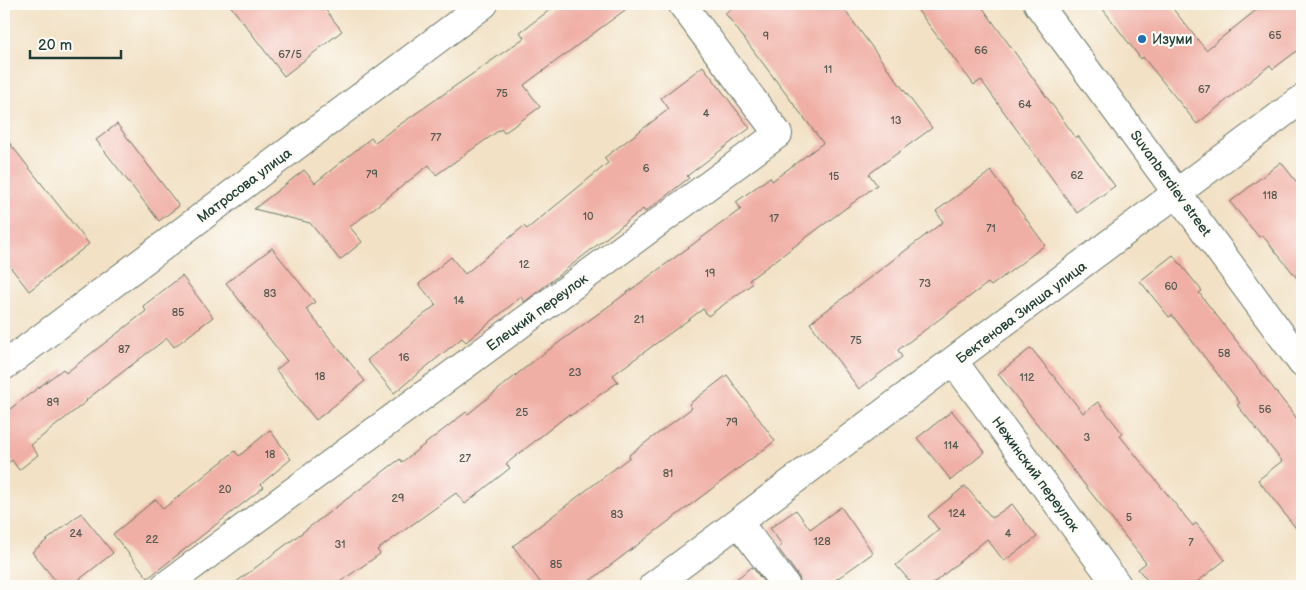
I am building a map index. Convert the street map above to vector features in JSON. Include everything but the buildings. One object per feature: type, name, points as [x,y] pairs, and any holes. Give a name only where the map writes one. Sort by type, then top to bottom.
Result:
[{"type":"street","name":"Матросова улица","points":[[4,366],[484,4]]},
{"type":"street","name":"Елецкий переулок","points":[[165,586],[778,134],[682,4]]},
{"type":"street","name":"Suvanberdiev street","points":[[1038,4],[1179,193],[1302,363]]},
{"type":"street","name":"Бектенова Зияша улица","points":[[653,586],[1302,99]]},
{"type":"street","name":"Нежинский переулок","points":[[954,362],[1118,586]]},
{"type":"street","points":[[739,522],[786,586]]},
{"type":"place","name":"Изуми","points":[[1142,39]]}]
